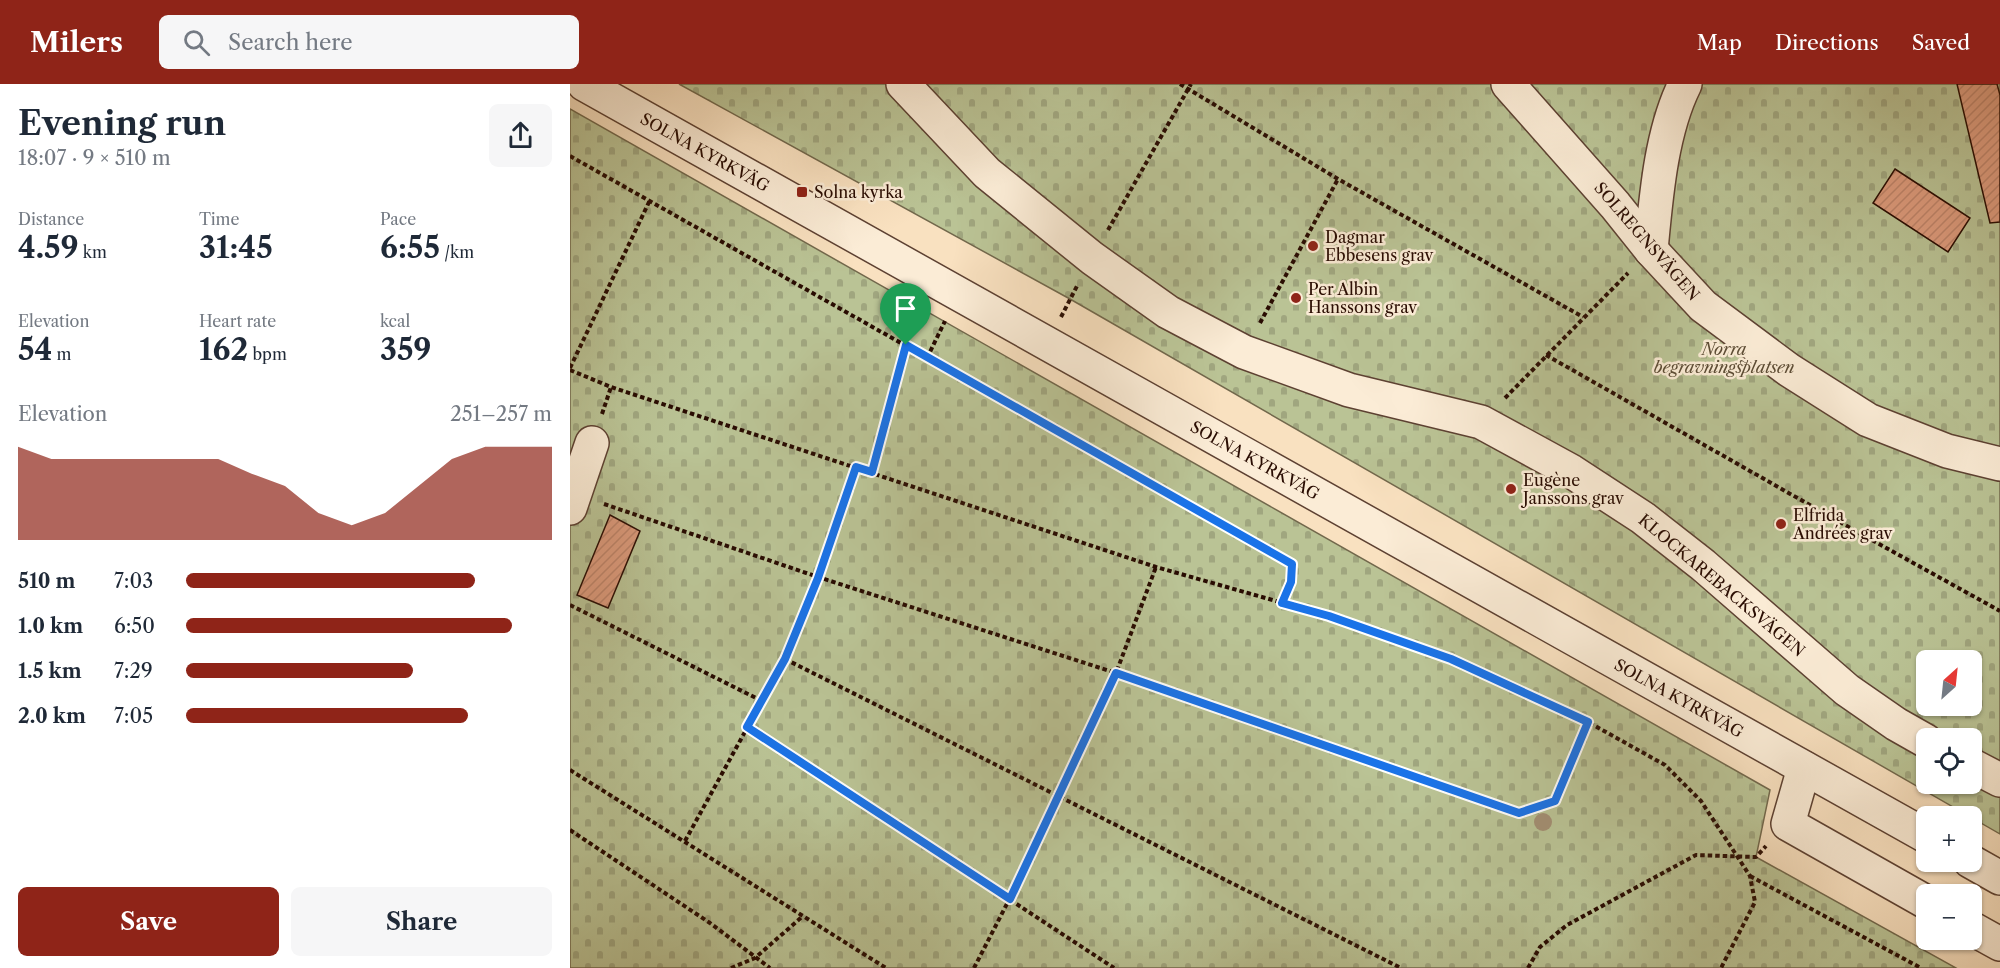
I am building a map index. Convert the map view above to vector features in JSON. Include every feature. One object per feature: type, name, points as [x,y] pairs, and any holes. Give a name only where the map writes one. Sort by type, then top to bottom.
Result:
[{"type":"street","name":"SOLNA KYRKVÄG","points":[[584,84],[1916,830]]},
{"type":"street","name":"KLOCKAREBACKSVÄGEN","points":[[903,84],[987,173],[1092,258],[1168,312],[1244,352],[1348,390],[1481,422],[1571,471],[1643,518],[1703,565],[1847,690],[1916,735]]},
{"type":"street","name":"SOLREGNSVÄGEN","points":[[1508,84],[1651,250],[1704,306],[1789,370],[1868,420],[1947,451],[2000,464]]},
{"type":"street","points":[[1651,250],[1658,176],[1677,99],[1685,84]]},
{"type":"street","points":[[573,501],[592,443]]},
{"type":"street","points":[[1804,768],[1788,824],[1916,896]]},
{"type":"street","points":[[1982,771],[2000,780]]},
{"type":"street","points":[[1982,868],[2000,878]]},
{"type":"street","points":[[1982,933],[2000,944]]},
{"type":"path","points":[[1180,84],[1190,86],[1338,178],[1583,317]]},
{"type":"path","points":[[1058,323],[1092,258],[1190,86]]},
{"type":"path","points":[[570,156],[1292,564],[1291,582],[1282,603]]},
{"type":"path","points":[[1244,352],[1338,178]]},
{"type":"path","points":[[650,200],[570,369],[610,387],[1156,567],[1329,616],[1451,659],[1588,722],[1665,765],[1701,801],[1749,876],[1755,902],[1721,968]]},
{"type":"path","points":[[1481,422],[1651,250]]},
{"type":"path","points":[[927,358],[949,313]]},
{"type":"path","points":[[872,472],[906,345]]},
{"type":"path","points":[[1546,355],[2000,611]]},
{"type":"path","points":[[685,841],[785,659],[818,578],[856,467]]},
{"type":"path","points":[[573,501],[1116,673],[1519,813],[1555,801],[1588,722]]},
{"type":"path","points":[[974,968],[1010,899],[1116,673],[1156,567]]},
{"type":"path","points":[[570,605],[762,701]]},
{"type":"path","points":[[785,659],[1401,968]]},
{"type":"path","points":[[747,727],[1114,968]]},
{"type":"path","points":[[570,770],[886,968]]},
{"type":"path","points":[[570,830],[710,922],[770,968]]},
{"type":"path","points":[[1528,968],[1540,947],[1567,925],[1696,855],[1735,855]]},
{"type":"path","points":[[1749,876],[1921,968]]},
{"type":"path","points":[[731,968],[755,958],[803,916]]},
{"type":"green space","name":"Norra begravningsplatsen","points":[[679,84],[2000,84],[2000,834],[1982,824],[1982,806],[1951,806],[1930,794],[1982,794],[1982,728],[1916,728],[1916,786],[1070,299]]},
{"type":"green space","points":[[570,109],[1770,790],[1756,857],[1916,946],[1916,950],[1924,950],[1956,968],[570,968]]},
{"type":"building","points":[[1957,84],[1997,84],[2000,95],[2000,222],[1990,223]]},
{"type":"building","points":[[1895,169],[1970,218],[1948,252],[1873,203]]},
{"type":"building","points":[[610,515],[640,531],[608,608],[577,595]]},
{"type":"place","name":"Solna kyrka","points":[[802,192]]},
{"type":"place","name":"Dagmar Ebbesens grav","points":[[1313,246]]},
{"type":"place","name":"Per Albin Hanssons grav","points":[[1296,298]]},
{"type":"place","name":"Eugène Janssons grav","points":[[1511,489]]},
{"type":"place","name":"Elfrida Andrées grav","points":[[1781,524]]},
{"type":"route","points":[[906,345],[1292,564],[1291,582],[1282,603],[1329,616],[1451,659],[1588,722],[1555,801],[1519,813],[1116,673],[1010,899],[747,727],[785,659],[818,578],[856,467],[872,472],[906,345]]}]
